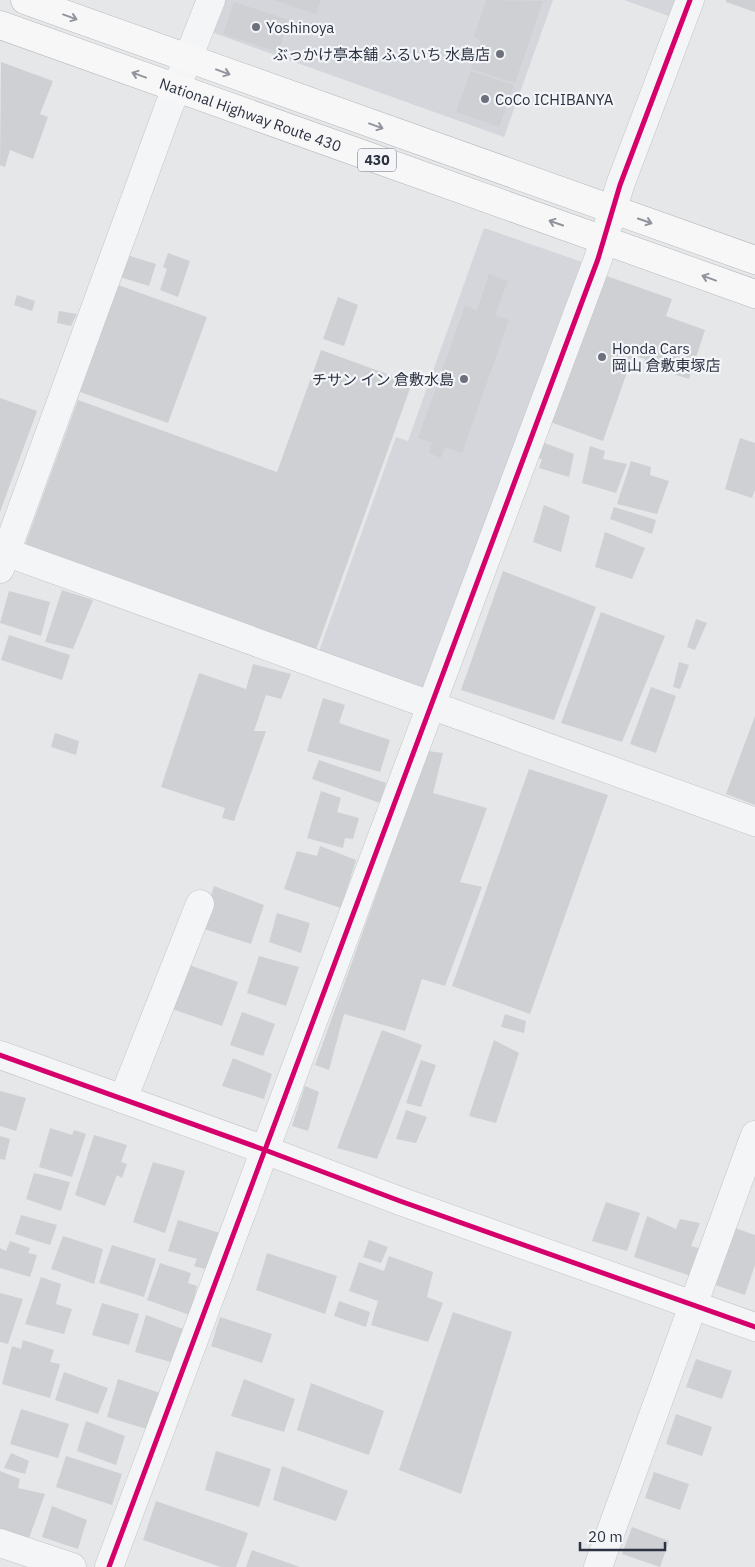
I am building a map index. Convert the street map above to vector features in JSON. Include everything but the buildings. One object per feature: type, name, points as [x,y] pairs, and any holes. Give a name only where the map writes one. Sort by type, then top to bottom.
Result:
[{"type":"highway","name":"National Highway Route 430","points":[[25,0],[188,60],[755,260]]},
{"type":"highway","name":"National Highway Route 430","points":[[0,25],[755,294]]},
{"type":"street","points":[[211,0],[176,89],[2,557],[432,705],[755,822]]},
{"type":"street","points":[[109,1567],[432,705],[604,240],[620,185],[690,0]]},
{"type":"street","points":[[123,1099],[200,904]]},
{"type":"street","points":[[0,1055],[265,1150],[400,1201],[755,1327]]},
{"type":"street","points":[[598,1567],[755,1135]]},
{"type":"street","points":[[0,1543],[72,1567]]},
{"type":"shaded area","points":[[222,0],[553,0],[504,137],[211,32]]},
{"type":"shaded area","points":[[624,0],[684,0],[677,19]]},
{"type":"shaded area","points":[[484,228],[582,262],[428,693],[318,654],[396,437],[408,441]]},
{"type":"cycle path","points":[[109,1567],[598,259],[620,185],[690,0]]},
{"type":"cycle path","points":[[0,1055],[265,1150],[400,1201],[755,1327]]},
{"type":"place","name":"Yoshinoya","points":[[256,27]]},
{"type":"place","name":"ぶっかけ亭本舗 ふるいち 水島店","points":[[500,54]]},
{"type":"place","name":"CoCo ICHIBANYA","points":[[485,99]]},
{"type":"place","name":"Honda Cars 岡山 倉敷東塚店","points":[[602,357]]},
{"type":"place","name":"チサン イン 倉敷水島","points":[[464,379]]}]
